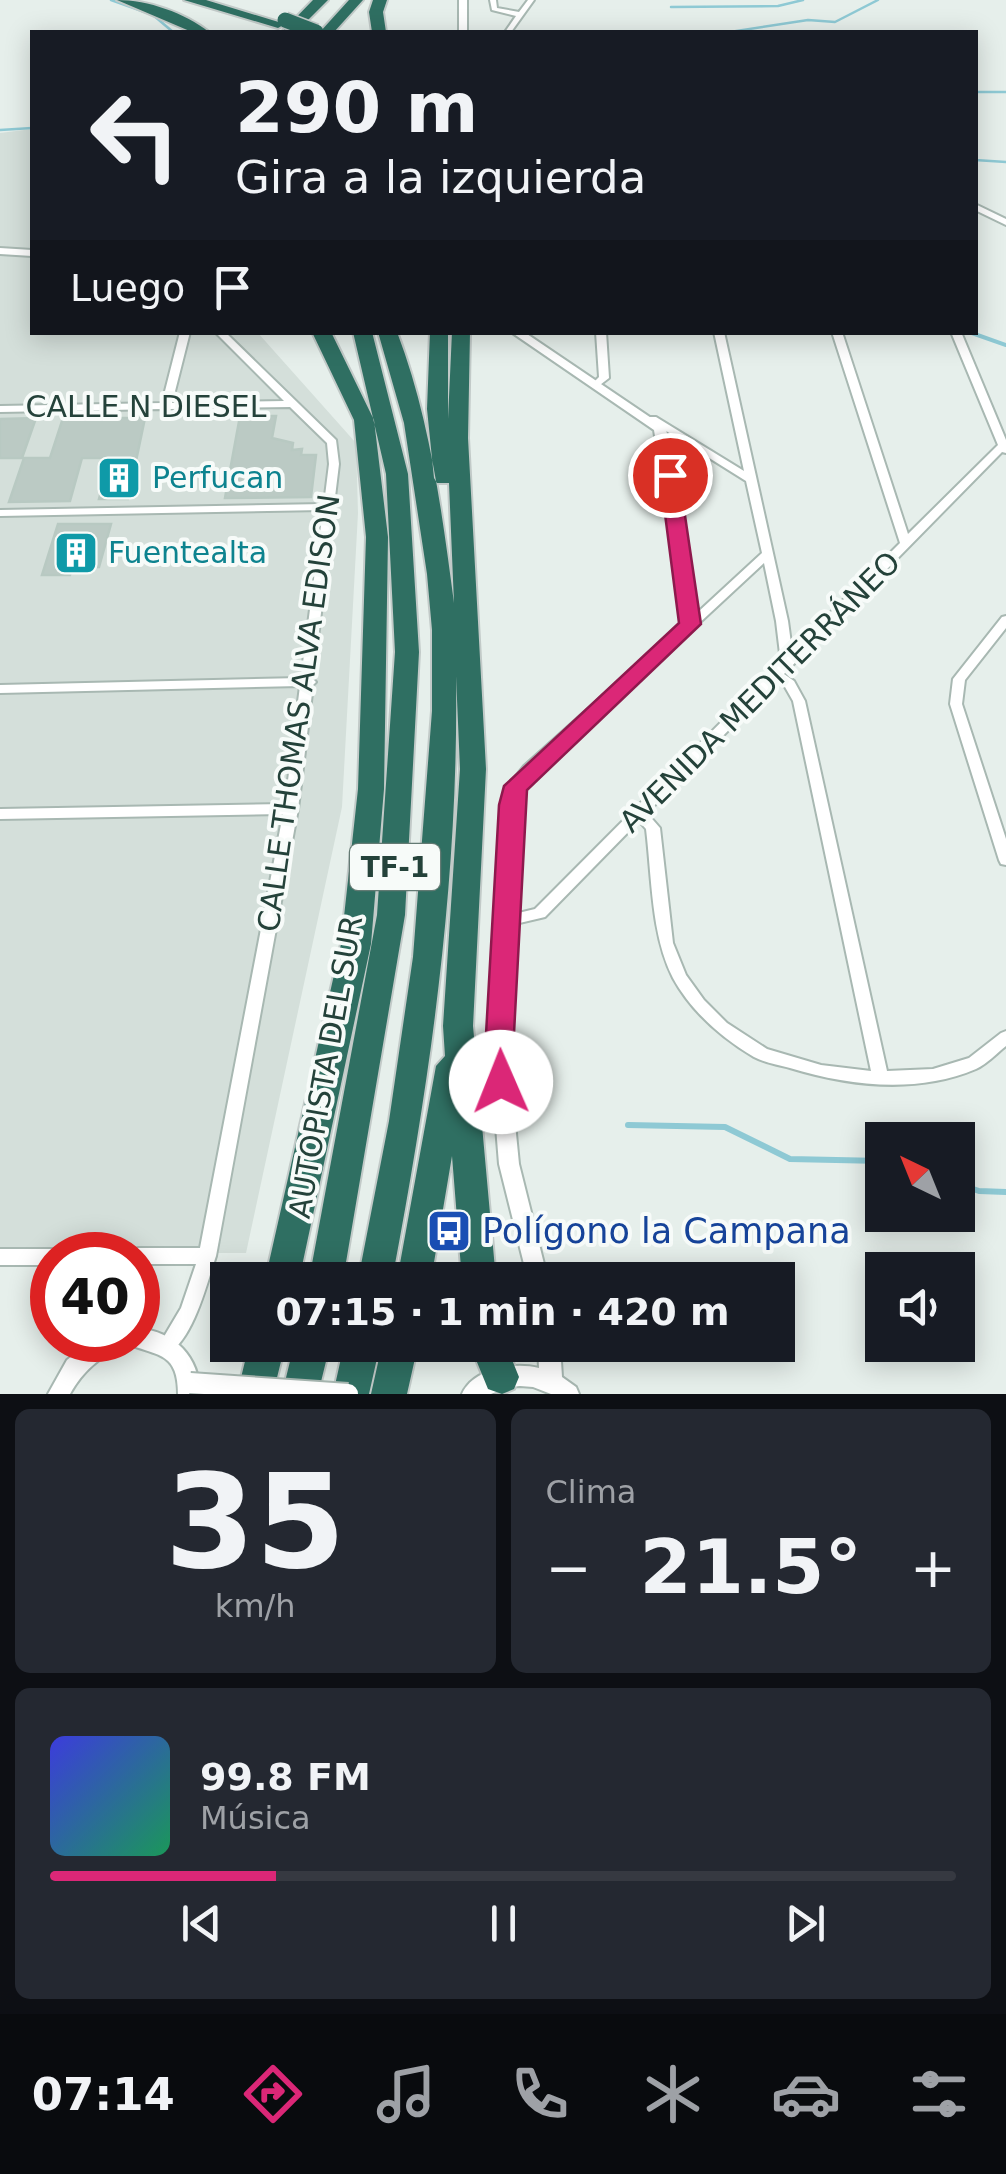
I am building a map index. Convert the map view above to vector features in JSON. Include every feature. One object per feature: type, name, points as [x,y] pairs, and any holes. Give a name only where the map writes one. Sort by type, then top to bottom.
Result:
[{"type":"highway","points":[[124,0],[198,30]]},
{"type":"highway","points":[[191,0],[284,27],[307,29],[337,0]]},
{"type":"highway","points":[[223,0],[284,27]]},
{"type":"highway","points":[[307,29],[321,0]]},
{"type":"highway","points":[[329,30],[356,0]]},
{"type":"highway","points":[[380,0],[376,12],[380,30]]},
{"type":"highway","points":[[286,1262],[356,944],[371,789],[375,518],[364,420],[322,335]]},
{"type":"highway","name":"AUTOPISTA DEL SUR","points":[[329,1262],[392,915],[407,672],[398,474],[363,335]]},
{"type":"highway","name":"TF-1","points":[[378,1262],[428,951],[442,748],[444,627],[419,443],[388,335]]},
{"type":"highway","points":[[438,335],[438,409],[452,588],[444,627]]},
{"type":"highway","points":[[417,1262],[458,1026],[471,836],[473,722],[458,438],[461,335]]},
{"type":"highway","points":[[458,1026],[478,1262]]},
{"type":"highway","points":[[255,1394],[263,1362]]},
{"type":"highway","points":[[300,1394],[308,1362]]},
{"type":"highway","points":[[350,1394],[358,1362]]},
{"type":"highway","points":[[390,1394],[397,1362]]},
{"type":"street","points":[[463,0],[464,30]]},
{"type":"street","points":[[492,0],[494,8],[520,14]]},
{"type":"street","points":[[509,30],[532,0]]},
{"type":"street","points":[[978,208],[1006,222]]},
{"type":"street","points":[[0,251],[30,253]]},
{"type":"street","points":[[166,408],[184,335]]},
{"type":"street","name":"CALLE THOMAS ALVA EDISON","points":[[168,1345],[190,1311],[207,1256],[291,809],[310,682],[334,464],[332,442],[222,335]]},
{"type":"street","points":[[520,335],[596,386],[750,479]]},
{"type":"street","points":[[596,386],[604,378],[601,335]]},
{"type":"street","points":[[720,335],[783,631],[782,670],[798,701],[881,1079]]},
{"type":"street","points":[[838,335],[906,545]]},
{"type":"street","points":[[957,335],[1004,449]]},
{"type":"street","name":"CALLE N DIESEL","points":[[0,408],[292,404]]},
{"type":"street","points":[[652,419],[665,444],[690,624]]},
{"type":"street","points":[[665,444],[688,440]]},
{"type":"street","name":"AVENIDA MEDITERRÁNEO","points":[[507,921],[540,913],[1004,449]]},
{"type":"street","points":[[727,464],[745,454]]},
{"type":"street","points":[[988,461],[1006,464]]},
{"type":"street","points":[[0,513],[328,507]]},
{"type":"street","points":[[899,521],[928,523]]},
{"type":"street","points":[[534,1262],[509,1164],[499,1052],[516,786],[768,554]]},
{"type":"street","points":[[747,575],[773,582]]},
{"type":"street","points":[[1006,620],[959,679],[956,704],[1006,860]]},
{"type":"street","points":[[783,631],[792,638],[811,638]]},
{"type":"street","points":[[0,689],[310,682]]},
{"type":"street","points":[[0,814],[291,809]]},
{"type":"street","points":[[639,813],[653,828],[666,943],[680,977],[698,1004],[722,1027],[762,1054],[821,1072],[881,1079],[934,1075],[974,1062],[1006,1037]]},
{"type":"street","points":[[160,1256],[207,1256]]},
{"type":"street","points":[[0,1257],[30,1257]]},
{"type":"street","points":[[160,1343],[168,1345],[184,1364],[189,1389],[350,1394]]},
{"type":"street","points":[[56,1394],[78,1362]]},
{"type":"street","points":[[553,1362],[559,1388]]},
{"type":"street","points":[[487,1372],[528,1374],[559,1388]]},
{"type":"shaded area","points":[[30,129],[30,335],[260,335],[356,443],[358,513],[342,807],[246,1253],[160,1253],[160,1232],[30,1232],[30,1253],[0,1253],[0,133]]},
{"type":"building","points":[[240,416],[276,416],[272,438],[293,443],[292,450],[302,449],[301,455],[316,455],[311,497],[225,498]]},
{"type":"building","points":[[36,418],[22,458],[0,458],[0,419]]},
{"type":"building","points":[[63,418],[145,418],[128,499],[99,499],[110,458],[82,458],[70,501],[9,502],[24,458],[50,458]]},
{"type":"building","name":"Fuentealta","points":[[58,524],[111,524],[99,567],[72,568],[70,575],[42,575]]},
{"type":"waterway","points":[[111,0],[153,15],[171,30]]},
{"type":"waterway","points":[[671,7],[778,6],[803,0]]},
{"type":"waterway","points":[[743,30],[808,20],[835,22],[878,0]]},
{"type":"waterway","points":[[978,92],[1006,92]]},
{"type":"waterway","points":[[0,130],[30,128]]},
{"type":"waterway","points":[[978,160],[1006,162]]},
{"type":"waterway","points":[[978,335],[1006,345]]},
{"type":"waterway","points":[[628,1125],[725,1127],[790,1159],[865,1161]]},
{"type":"waterway","points":[[975,1190],[1006,1192]]},
{"type":"place","name":"Perfucan","points":[[119,478]]},
{"type":"place","name":"Fuentealta","points":[[76,553]]},
{"type":"place","name":"Polígono la Campana","points":[[449,1231]]},
{"type":"route","points":[[501,1082],[499,1052],[516,786],[690,624],[670,475]]}]
